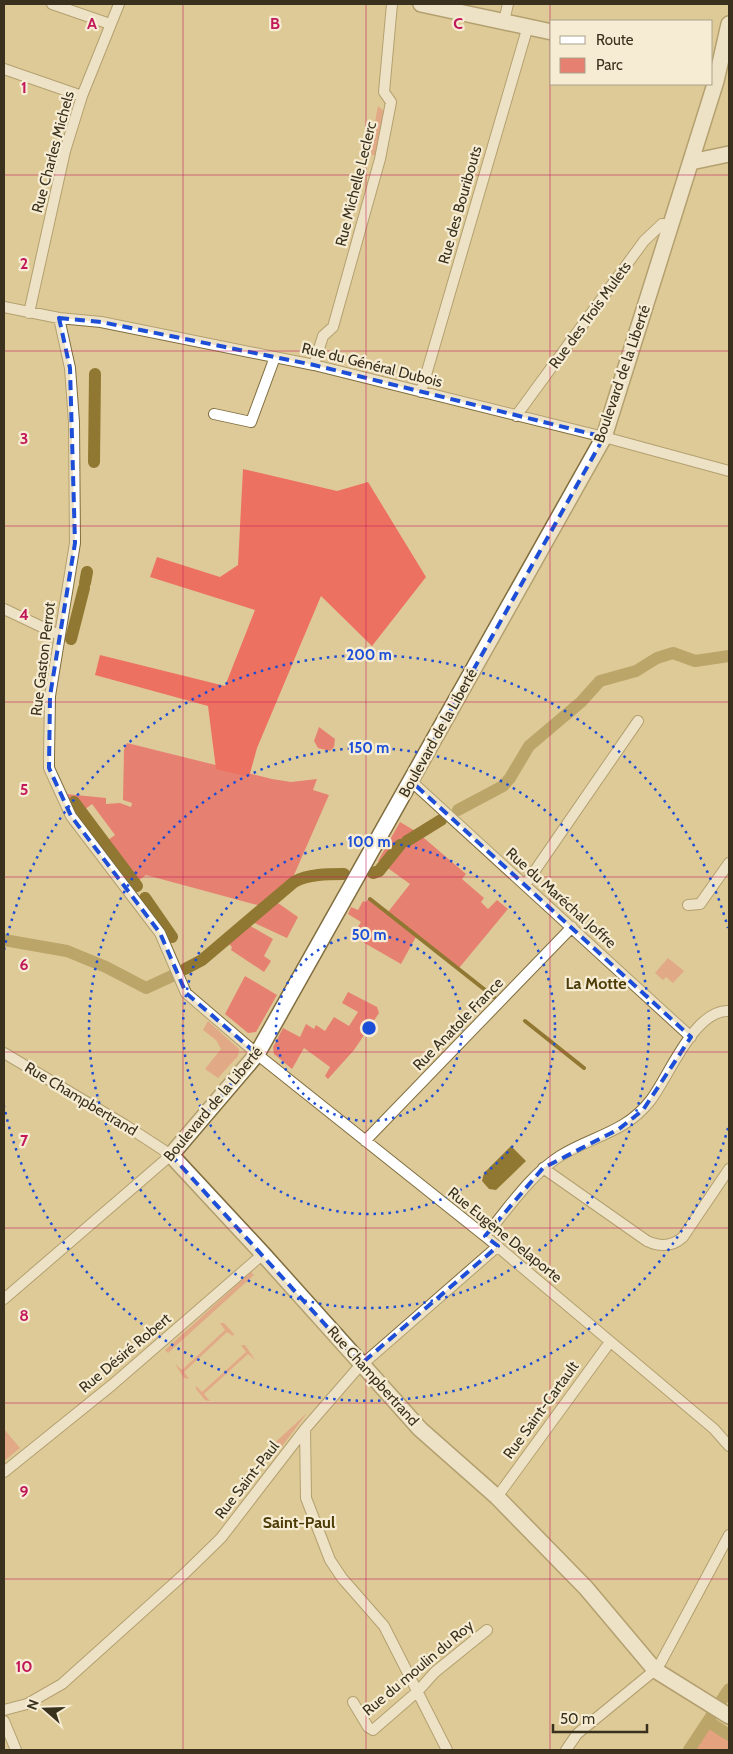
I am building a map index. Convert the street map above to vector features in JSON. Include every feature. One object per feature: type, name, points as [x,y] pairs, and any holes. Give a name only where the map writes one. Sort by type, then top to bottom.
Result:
[{"type":"street","points":[[52,4],[110,24]]},
{"type":"street","name":"Rue Charles Michels","points":[[30,313],[65,151],[82,96],[119,4]]},
{"type":"street","name":"Rue Michelle Leclerc","points":[[314,365],[323,336],[333,327],[380,159],[391,102],[384,92],[392,4]]},
{"type":"street","points":[[421,4],[504,20],[550,32]]},
{"type":"street","points":[[504,20],[508,4]]},
{"type":"street","name":"Boulevard de la Liberté","points":[[4,1299],[171,1155],[257,1054],[604,437],[720,72],[729,24]]},
{"type":"street","name":"Rue des Bouribouts","points":[[421,392],[528,26]]},
{"type":"street","points":[[4,69],[82,96]]},
{"type":"street","points":[[691,162],[729,154]]},
{"type":"street","name":"Rue des Trois Mulets","points":[[516,416],[644,241],[662,224],[671,225]]},
{"type":"street","name":"Rue du Général Dubois","points":[[4,307],[60,318],[101,322],[314,365],[604,437],[729,471]]},
{"type":"street","name":"Rue Gaston Perrot","points":[[60,318],[70,368],[74,422],[75,543],[50,696],[49,768],[71,816],[160,933],[186,993],[257,1054]]},
{"type":"street","points":[[214,414],[251,422],[274,357]]},
{"type":"street","points":[[4,609],[59,635]]},
{"type":"street","points":[[526,885],[638,721]]},
{"type":"street","name":"Rue du Maréchal Joffre","points":[[411,781],[691,1036]]},
{"type":"street","points":[[688,905],[700,904],[729,866]]},
{"type":"street","name":"Rue Anatole France","points":[[365,1141],[572,927]]},
{"type":"street","points":[[485,1236],[543,1168],[562,1155],[619,1129],[636,1116],[651,1101],[691,1036],[714,1013],[729,1010]]},
{"type":"street","name":"Rue Champbertrand","points":[[4,1053],[125,1125],[171,1155],[263,1254],[420,1429],[497,1496],[586,1588],[655,1670],[727,1715]]},
{"type":"street","name":"Rue Eugène Delaporte","points":[[257,1054],[498,1246],[714,1429],[729,1446]]},
{"type":"street","points":[[543,1168],[647,1241],[662,1246],[678,1241],[683,1237],[729,1169]]},
{"type":"street","name":"Rue Saint-Paul","points":[[4,1710],[27,1704],[62,1684],[181,1577],[221,1538],[305,1429],[361,1364],[498,1246]]},
{"type":"street","name":"Rue Désiré Robert","points":[[4,1472],[112,1385],[263,1254]]},
{"type":"street","name":"Rue Saint-Cartault","points":[[497,1496],[610,1342]]},
{"type":"street","name":"Rue du moulin du Roy","points":[[305,1429],[306,1498],[330,1560],[342,1578],[384,1626],[447,1750]]},
{"type":"street","points":[[566,1750],[576,1734],[655,1670],[694,1605],[729,1535]]},
{"type":"street","name":"Rue du moulin du Roy","points":[[353,1702],[368,1727],[373,1730],[418,1690],[435,1672],[487,1630]]},
{"type":"street","points":[[4,1721],[16,1750]]},
{"type":"highlighted area","points":[[59,318],[101,322],[314,365],[604,437],[411,781],[691,1037],[643,1110],[619,1129],[543,1168],[485,1236],[498,1246],[361,1364],[171,1155],[257,1054],[186,993],[160,933],[71,816],[49,768],[50,696],[75,543],[70,368]]},
{"type":"green space","points":[[378,106],[385,112],[377,156],[369,154]]},
{"type":"green space","points":[[319,727],[335,739],[334,747],[330,751],[318,748],[314,741]]},
{"type":"green space","points":[[127,743],[272,779],[291,782],[317,779],[313,790],[329,795],[291,882],[261,906],[146,875],[138,881],[108,840],[115,835],[92,804],[84,810],[79,803],[70,802],[66,794],[106,798],[106,804],[120,803],[131,807],[132,803],[123,800],[124,750]]},
{"type":"green space","points":[[400,822],[417,832],[466,874],[462,879],[484,898],[481,902],[488,909],[497,900],[508,909],[459,968],[417,935],[401,964],[361,941],[364,935],[356,930],[361,922],[348,914],[351,907],[358,910],[363,901],[366,902],[369,898],[388,912],[410,884],[378,861]]},
{"type":"green space","points":[[275,901],[298,917],[287,938],[250,921]]},
{"type":"green space","points":[[247,924],[273,939],[264,956],[271,961],[264,972],[231,950],[232,947],[227,942]]},
{"type":"green space","points":[[668,958],[684,971],[673,983],[666,977],[663,980],[655,973]]},
{"type":"green space","points":[[245,976],[277,995],[256,1032],[248,1033],[225,1014]]},
{"type":"green space","points":[[348,992],[377,1007],[379,1013],[354,1050],[328,1079],[325,1076],[330,1067],[304,1048],[292,1069],[274,1054],[273,1047],[283,1028],[300,1037],[306,1024],[314,1029],[316,1025],[325,1031],[334,1017],[349,1026],[358,1012],[342,1003]]},
{"type":"green space","points":[[208,1021],[239,1049],[238,1056],[218,1078],[205,1069],[221,1049],[216,1040],[203,1030]]},
{"type":"green space","points":[[251,1272],[254,1275],[168,1353],[165,1350]]},
{"type":"green space","points":[[220,1323],[224,1323],[234,1334],[233,1336],[227,1332],[184,1372],[189,1379],[184,1378],[175,1364],[182,1370],[225,1330]]},
{"type":"green space","points":[[241,1345],[245,1345],[255,1360],[248,1354],[204,1394],[210,1401],[205,1400],[196,1389],[196,1386],[202,1392],[246,1352]]},
{"type":"green space","points":[[307,1413],[274,1457],[268,1449]]},
{"type":"green space","points":[[4,1429],[20,1448],[4,1461]]},
{"type":"shaded area","points":[[243,469],[337,491],[368,482],[426,577],[372,646],[321,596],[257,748],[249,777],[216,769],[208,706],[95,675],[100,655],[225,686],[255,610],[150,577],[157,557],[220,577],[238,565]]},
{"type":"shaded area","points":[[511,1146],[526,1161],[496,1190],[489,1189],[482,1181],[484,1173]]},
{"type":"shaded area","points":[[715,1720],[729,1729],[729,1750],[695,1750]]},
{"type":"waterway","points":[[94,462],[95,374]]},
{"type":"waterway","points":[[85,583],[87,572]]},
{"type":"waterway","points":[[71,639],[84,588]]},
{"type":"waterway","points":[[458,810],[503,786],[510,778],[529,746],[581,702],[600,681],[636,671],[657,658],[673,653],[695,661],[729,656]]},
{"type":"waterway","points":[[74,802],[137,886]]},
{"type":"waterway","points":[[407,841],[441,820]]},
{"type":"waterway","points":[[373,873],[379,871],[400,845]]},
{"type":"waterway","points":[[185,969],[202,960],[294,882],[312,876],[344,874]]},
{"type":"waterway","points":[[145,898],[172,937]]},
{"type":"waterway","points":[[370,899],[494,997]]},
{"type":"waterway","points":[[4,940],[67,951],[106,967],[146,988],[172,976]]},
{"type":"waterway","points":[[525,1021],[584,1068]]},
{"type":"waterway","points":[[689,1750],[729,1689]]},
{"type":"waterway","points":[[709,1722],[729,1735]]},
{"type":"district","name":"La Motte","points":[[596,983]]},
{"type":"district","name":"Saint-Paul","points":[[299,1522]]}]
